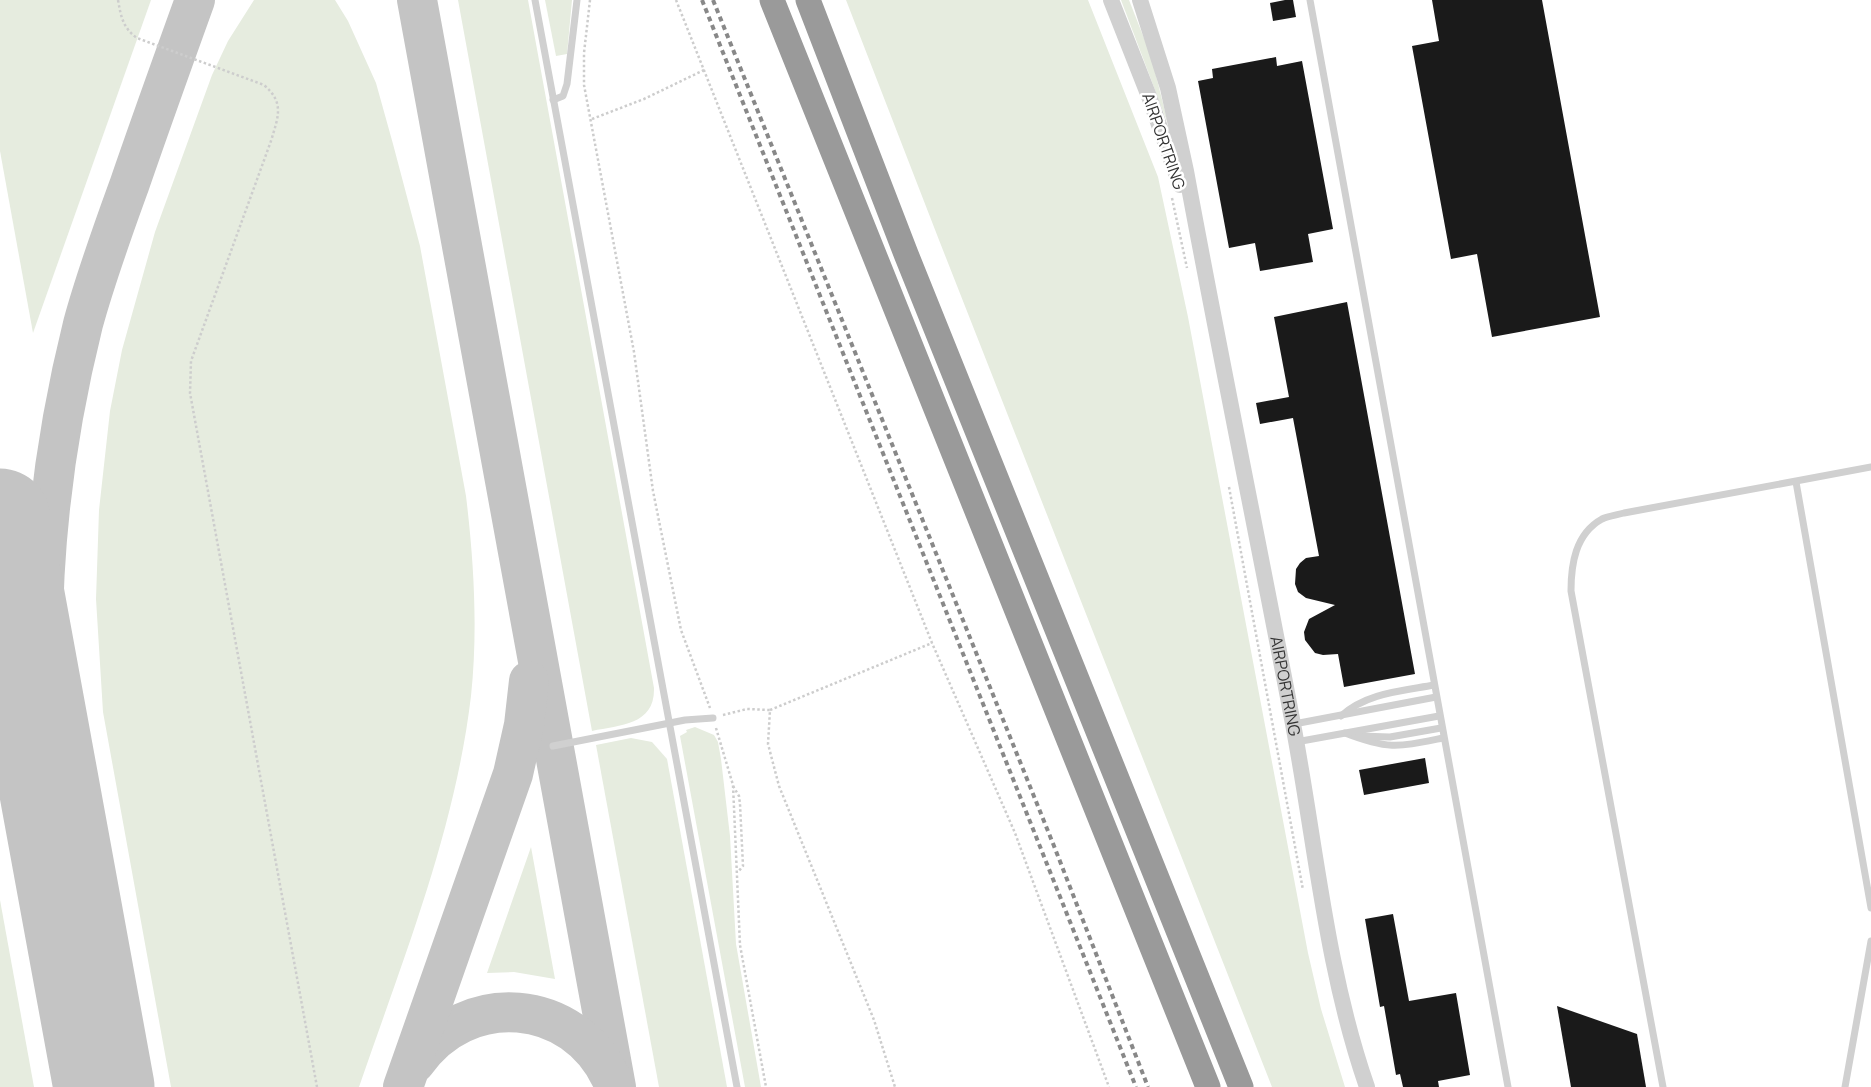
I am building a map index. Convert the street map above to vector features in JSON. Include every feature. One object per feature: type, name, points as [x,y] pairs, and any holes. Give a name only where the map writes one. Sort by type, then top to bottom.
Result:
[{"type":"highway","points":[[772,0],[1208,1087]]},
{"type":"highway","points":[[808,0],[913,272],[1241,1087]]},
{"type":"street","name":"AIRPORTRING","points":[[1111,0],[1150,99],[1179,183],[1207,286]]},
{"type":"street","name":"AIRPORTRING","points":[[1140,0],[1168,88],[1186,171],[1293,724],[1330,951],[1351,1037],[1367,1087]]},
{"type":"lane","points":[[535,0],[671,723],[737,1087]]},
{"type":"lane","points":[[553,100],[563,96],[567,84],[577,0]]},
{"type":"lane","points":[[1310,0],[1441,728],[1508,1087]]},
{"type":"lane","points":[[1663,1087],[1571,591],[1571,565],[1577,548],[1591,528],[1602,519],[1624,512],[1871,467]]},
{"type":"lane","points":[[1796,482],[1871,908]]},
{"type":"lane","points":[[1341,716],[1352,706],[1366,698],[1434,685]]},
{"type":"lane","points":[[1293,724],[1436,697]]},
{"type":"lane","points":[[1296,742],[1439,716]]},
{"type":"lane","points":[[553,746],[671,723],[713,718]]},
{"type":"lane","points":[[1344,733],[1375,738],[1441,728]]},
{"type":"lane","points":[[1344,733],[1373,744],[1390,747],[1443,738]]},
{"type":"lane","points":[[1845,1087],[1871,941]]},
{"type":"path","points":[[118,0],[122,20],[127,31],[137,38],[264,86],[275,95],[278,107],[270,141],[191,361],[189,376],[317,1087]]},
{"type":"path","points":[[590,0],[584,54],[584,85],[592,119],[634,352],[653,491],[681,630],[713,718],[733,785],[739,796],[742,866],[737,873]]},
{"type":"path","points":[[676,0],[932,643],[1015,833],[1109,1087]]},
{"type":"path","points":[[592,119],[644,99],[704,70]]},
{"type":"path","points":[[1171,195],[1187,269]]},
{"type":"path","points":[[1229,487],[1304,896]]},
{"type":"path","points":[[713,718],[747,709],[770,710],[932,643]]},
{"type":"path","points":[[770,710],[768,744],[779,786],[874,1020],[895,1087]]},
{"type":"path","points":[[733,785],[740,945],[766,1087]]},
{"type":"shaded area","points":[[0,0],[151,0],[33,333],[0,151]]},
{"type":"shaded area","points":[[254,0],[335,0],[348,21],[376,83],[420,246],[469,521],[475,621],[471,696],[463,746],[453,796],[426,894],[359,1087],[171,1087],[103,712],[96,599],[99,510],[110,411],[122,350],[155,232],[212,75],[228,41]]},
{"type":"shaded area","points":[[458,0],[528,0],[654,688],[653,700],[649,709],[642,716],[625,725],[592,731]]},
{"type":"shaded area","points":[[545,0],[572,0],[567,54],[556,56]]},
{"type":"shaded area","points":[[846,0],[1088,0],[1158,177],[1188,317],[1308,953],[1321,1009],[1345,1087],[1272,1087]]},
{"type":"shaded area","points":[[1121,0],[1129,0],[1151,56],[1169,127]]},
{"type":"shaded area","points":[[695,727],[714,735],[718,742],[730,836],[736,944],[761,1087],[745,1087],[680,736],[687,732],[686,730]]},
{"type":"shaded area","points":[[631,738],[652,742],[667,759],[727,1087],[659,1087],[596,745]]},
{"type":"shaded area","points":[[531,847],[555,979],[514,972],[487,973]]},
{"type":"shaded area","points":[[0,900],[34,1087],[0,1087]]},
{"type":"building","points":[[1293,0],[1296,17],[1273,21],[1270,3]]},
{"type":"building","points":[[1432,0],[1542,0],[1600,317],[1492,337],[1477,254],[1451,259],[1412,46],[1439,41]]},
{"type":"building","points":[[1276,57],[1277,66],[1302,61],[1333,229],[1308,234],[1313,262],[1260,271],[1255,243],[1229,248],[1198,81],[1213,78],[1212,69]]},
{"type":"building","points":[[1347,302],[1415,674],[1344,687],[1338,654],[1323,655],[1315,653],[1305,640],[1304,632],[1309,619],[1335,605],[1306,598],[1298,592],[1295,584],[1296,569],[1300,563],[1306,558],[1319,556],[1293,418],[1260,424],[1256,403],[1289,397],[1274,317]]},
{"type":"building","points":[[1425,758],[1429,783],[1364,795],[1359,770]]},
{"type":"building","points":[[1393,914],[1409,1001],[1456,993],[1470,1075],[1438,1081],[1439,1087],[1403,1087],[1400,1074],[1396,1075],[1384,1006],[1380,1007],[1365,919]]},
{"type":"building","points":[[1557,1006],[1637,1034],[1646,1087],[1571,1087]]},
{"type":"taxiway","points":[[87,993],[57,820],[45,715],[43,617],[49,518],[62,421],[83,324],[93,288],[195,0]]},
{"type":"taxiway","points":[[417,0],[616,1087]]},
{"type":"taxiway","points":[[403,1087],[513,774],[524,725],[529,681]]},
{"type":"taxiway","points":[[415,1063],[437,1039],[462,1023],[490,1014],[518,1013],[546,1019],[572,1032],[595,1052],[612,1080]]},
{"type":"runway","points":[[0,519],[104,1087]]},
{"type":"railway","points":[[702,0],[1136,1087]]},
{"type":"railway","points":[[713,0],[1054,846],[1148,1087]]}]
